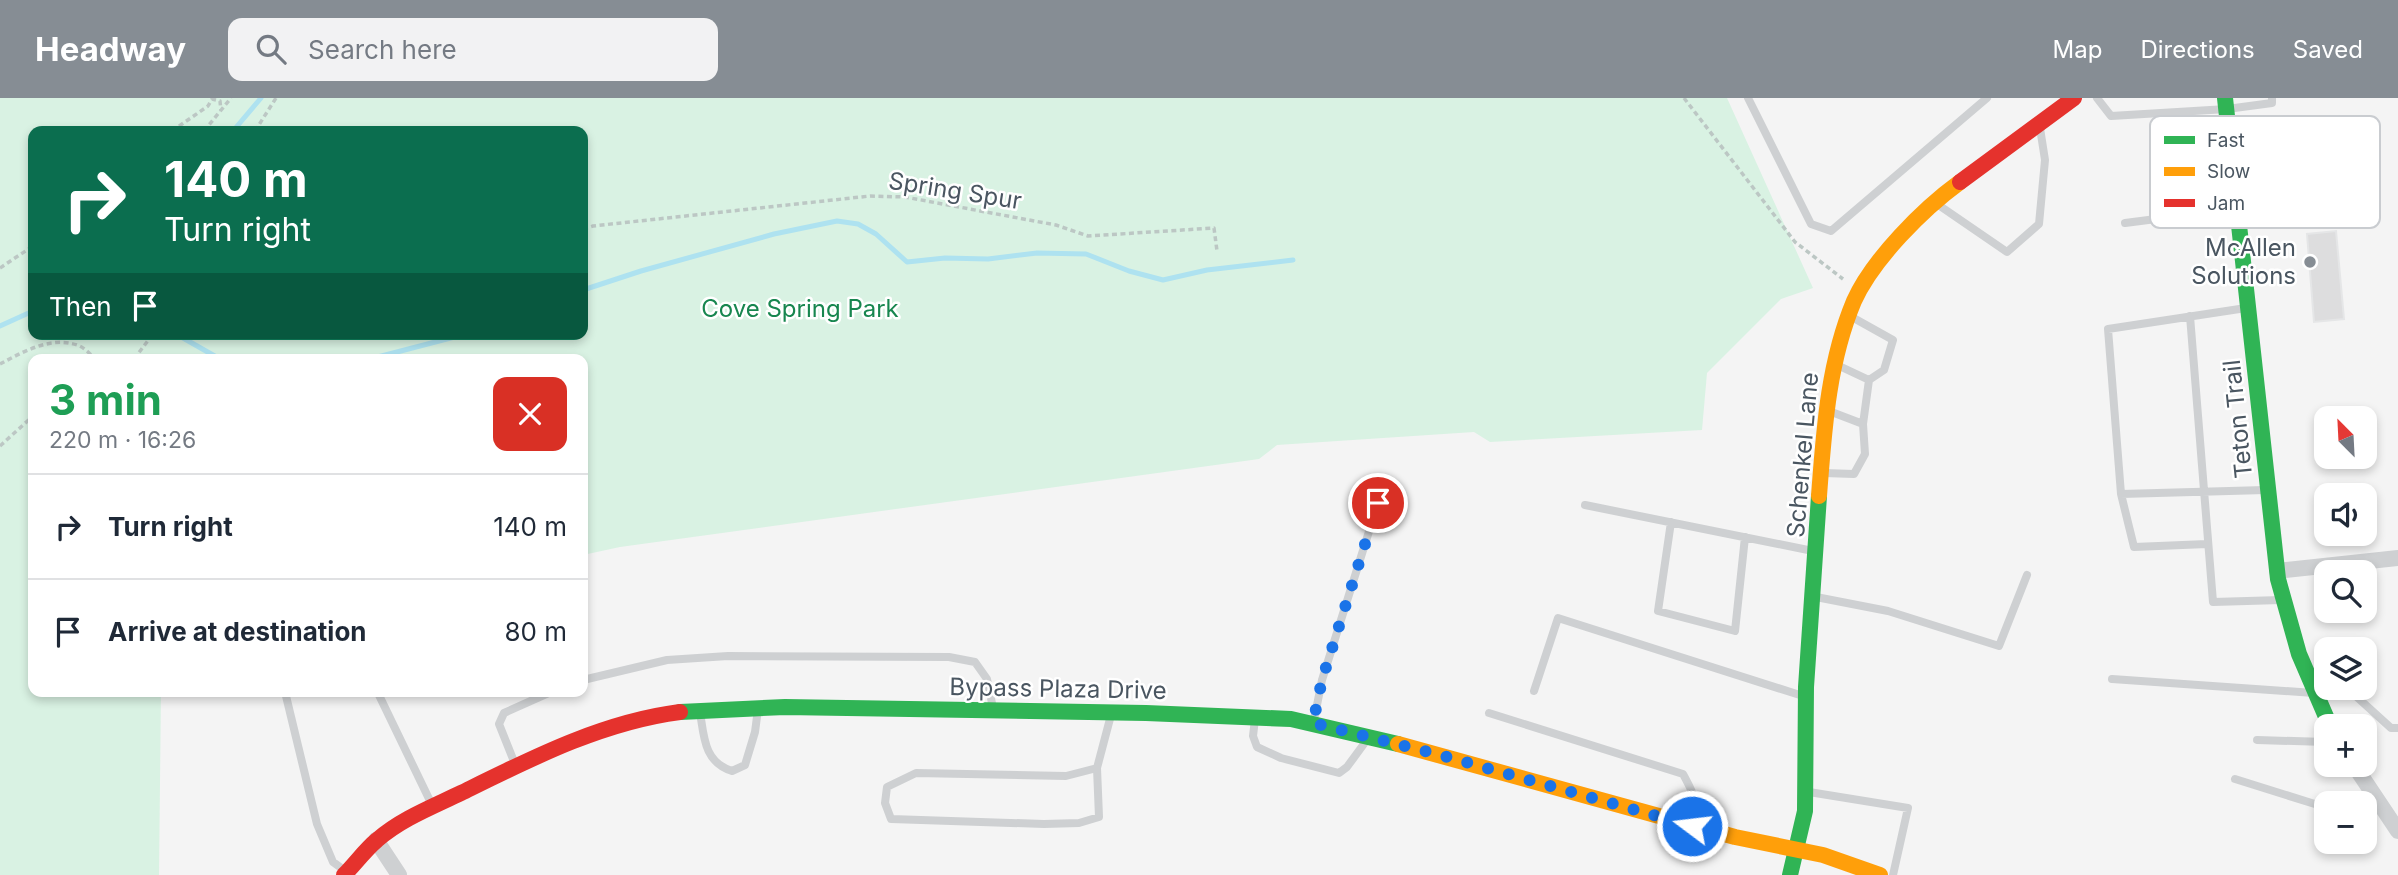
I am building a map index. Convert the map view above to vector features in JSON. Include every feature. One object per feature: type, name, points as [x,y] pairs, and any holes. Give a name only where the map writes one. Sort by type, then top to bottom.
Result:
[{"type":"street","name":"Schenkel Lane","points":[[1790,875],[1805,811],[1805,697],[1826,410],[1834,364],[1858,292],[1884,254],[1934,202],[2074,98]]},
{"type":"street","name":"Teton Trail","points":[[2239,228],[2277,571],[2293,641],[2314,693]]},
{"type":"street","points":[[2277,571],[2398,558]]},
{"type":"street","name":"Bypass Plaza Drive","points":[[345,873],[376,840],[432,806],[516,766],[610,728],[643,718],[700,709],[758,707],[1255,716],[1313,723],[1370,736],[1692,826],[1823,855],[1870,873]]},
{"type":"street","points":[[2362,777],[2398,831]]},
{"type":"street","points":[[376,840],[399,875]]},
{"type":"lane","points":[[1748,98],[1811,224],[1830,230],[1987,98]]},
{"type":"lane","points":[[2097,98],[2111,117],[2226,104],[2272,103],[2272,98]]},
{"type":"lane","points":[[1934,202],[2007,252],[2039,224],[2045,160],[2039,122]]},
{"type":"lane","points":[[2125,223],[2150,220]]},
{"type":"lane","points":[[2207,544],[2134,547],[2121,494],[2108,329],[2249,308]]},
{"type":"lane","points":[[1821,473],[1854,474],[1865,454],[1863,424],[1869,380],[1884,370],[1893,340],[1850,316]]},
{"type":"lane","points":[[2190,316],[2213,602],[2282,600]]},
{"type":"lane","points":[[1834,364],[1869,380]]},
{"type":"lane","points":[[1826,410],[1863,424]]},
{"type":"lane","points":[[2121,494],[2268,489]]},
{"type":"lane","points":[[1313,723],[1322,680],[1378,503]]},
{"type":"lane","points":[[1585,505],[1816,551]]},
{"type":"lane","points":[[1671,522],[1658,611],[1735,631],[1745,537]]},
{"type":"lane","points":[[1813,597],[1888,611],[1998,646],[2027,575]]},
{"type":"lane","points":[[1534,691],[1558,618],[1805,697]]},
{"type":"lane","points":[[588,679],[667,660],[728,656],[948,657],[975,662],[987,679],[994,710]]},
{"type":"lane","points":[[2112,679],[2314,693]]},
{"type":"lane","points":[[286,697],[317,824],[333,862],[345,873]]},
{"type":"lane","points":[[380,697],[432,806]]},
{"type":"lane","points":[[516,766],[499,724],[504,713],[540,697]]},
{"type":"lane","points":[[2360,700],[2391,728],[2398,727]]},
{"type":"lane","points":[[700,709],[706,748],[719,767],[732,771],[745,765],[755,732],[758,707]]},
{"type":"lane","points":[[1097,768],[1066,776],[916,773],[887,787],[885,803],[891,818],[1044,824],[1079,823],[1099,817],[1097,768],[1112,712]]},
{"type":"lane","points":[[1489,713],[1683,774],[1695,796],[1698,813],[1692,826]]},
{"type":"lane","points":[[1255,716],[1253,736],[1257,747],[1280,758],[1339,773],[1348,767],[1370,736]]},
{"type":"lane","points":[[2257,740],[2314,742]]},
{"type":"lane","points":[[2235,779],[2314,804]]},
{"type":"lane","points":[[1806,792],[1908,808],[1893,875]]},
{"type":"path","points":[[208,126],[231,98]]},
{"type":"path","points":[[258,126],[276,98]]},
{"type":"path","points":[[1684,98],[1795,242],[1858,292]]},
{"type":"path","points":[[179,126],[208,106],[212,99],[220,101],[221,111]]},
{"type":"path","name":"Spring Spur","points":[[588,228],[846,198],[893,197],[1056,225],[1088,236],[1214,228],[1217,251]]},
{"type":"path","points":[[0,268],[28,249]]},
{"type":"path","points":[[138,354],[149,340]]},
{"type":"path","points":[[0,364],[27,350],[54,342],[79,345],[89,354]]},
{"type":"path","points":[[0,446],[28,421]]},
{"type":"green space","name":"Cove Spring Park","points":[[0,98],[1727,98],[1813,288],[1781,299],[1707,373],[1702,430],[1490,442],[1474,432],[1277,445],[1259,459],[620,547],[588,554],[588,354],[28,354],[28,697],[161,697],[159,875],[0,875]]},
{"type":"building","points":[[2336,231],[2344,319],[2314,322],[2307,234]]},
{"type":"waterway","points":[[237,126],[261,98]]},
{"type":"waterway","points":[[588,288],[774,234],[837,221],[858,224],[876,234],[907,262],[945,258],[988,259],[1037,253],[1086,254],[1129,271],[1163,280],[1207,270],[1293,260]]},
{"type":"waterway","points":[[0,326],[28,313]]},
{"type":"waterway","points":[[187,340],[211,354]]},
{"type":"waterway","points":[[389,354],[443,340]]},
{"type":"traffic: fast","points":[[2225,98],[2227,116]]},
{"type":"traffic: fast","points":[[2239,228],[2278,579],[2299,654],[2325,714]]},
{"type":"traffic: fast","points":[[1790,875],[1805,811],[1806,687],[1819,496]]},
{"type":"traffic: fast","points":[[680,712],[785,707],[1146,713],[1291,719],[1398,744]]},
{"type":"traffic: slow","points":[[1819,496],[1825,422],[1833,373],[1838,348],[1854,301],[1873,268],[1900,236],[1930,206],[1960,182]]},
{"type":"traffic: slow","points":[[1398,744],[1735,837],[1823,855],[1880,875]]},
{"type":"traffic: jam","points":[[1960,182],[2074,98]]},
{"type":"traffic: jam","points":[[344,875],[368,848],[386,833],[428,808],[513,767],[595,733],[651,717],[680,712]]},
{"type":"place","name":"McAllen Solutions","points":[[2310,262]]},
{"type":"route","points":[[1378,503],[1322,680],[1313,723],[1437,754],[1692,826]]}]
